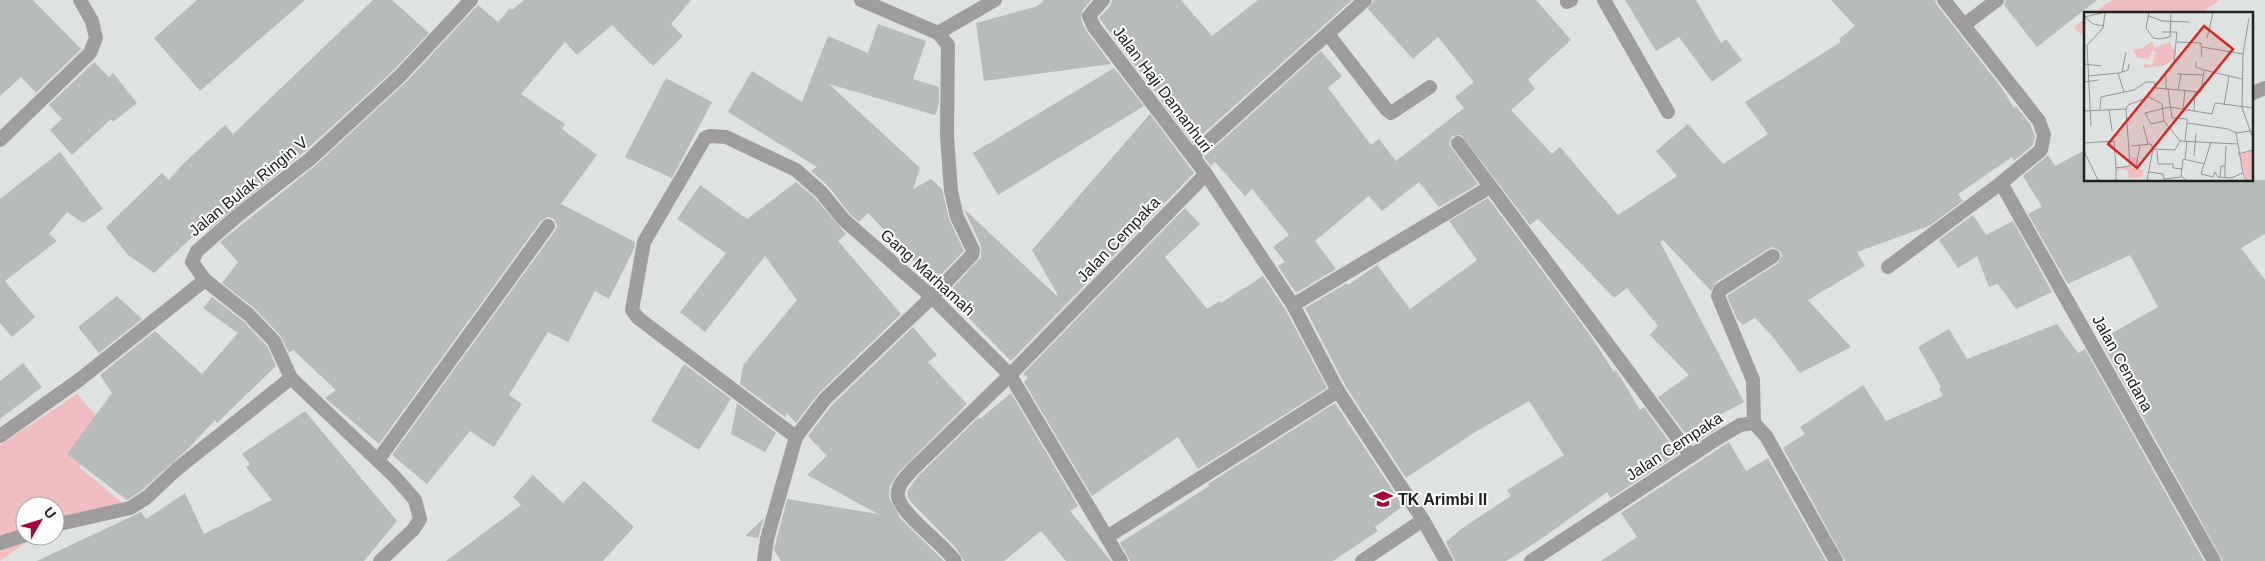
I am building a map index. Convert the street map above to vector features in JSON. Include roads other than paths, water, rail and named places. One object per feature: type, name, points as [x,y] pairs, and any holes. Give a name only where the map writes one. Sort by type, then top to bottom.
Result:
[{"type":"street","points":[[0,140],[90,53],[96,38],[92,21],[80,0]]},
{"type":"street","name":"Jalan Bulak Ringin V","points":[[380,561],[413,530],[420,519],[415,500],[378,460],[291,378],[274,341],[249,315],[206,280],[192,262],[197,251],[237,216],[310,159],[400,76],[471,0]]},
{"type":"street","points":[[764,561],[767,539],[796,437],[825,400],[932,296],[972,255],[973,250],[957,217],[951,191],[947,136],[948,45],[938,33],[862,0]]},
{"type":"street","points":[[938,33],[995,0]]},
{"type":"street","name":"Jalan Haji Damanhuri","points":[[1103,0],[1089,16],[1094,27],[1206,174]]},
{"type":"street","points":[[1192,156],[1365,0]]},
{"type":"street","points":[[1604,0],[1668,112]]},
{"type":"street","points":[[1888,267],[2002,182],[2041,150],[2044,136],[2039,121],[1944,0]]},
{"type":"street","points":[[1964,25],[1997,0]]},
{"type":"street","points":[[1328,34],[1386,110],[1391,113],[1430,87]]},
{"type":"street","points":[[2252,94],[2265,88]]},
{"type":"street","name":"Gang Marhamah","points":[[796,437],[634,314],[632,304],[644,242],[705,138],[710,136],[726,137],[796,170],[821,192],[844,220],[932,296],[1010,374]]},
{"type":"street","points":[[1458,143],[1691,456]]},
{"type":"street","points":[[1206,174],[1293,305],[1338,390],[1423,520],[1446,561]]},
{"type":"street","name":"Jalan Cempaka","points":[[1010,374],[1206,174]]},
{"type":"street","name":"Jalan Cendana","points":[[2002,182],[2214,561]]},
{"type":"street","points":[[1293,305],[1490,187]]},
{"type":"street","points":[[378,460],[548,226]]},
{"type":"street","points":[[1773,256],[1720,290],[1718,296],[1753,380],[1754,423],[1766,436],[1836,561]]},
{"type":"street","points":[[0,436],[79,380],[206,280]]},
{"type":"street","points":[[955,561],[907,511],[898,497],[899,486],[912,470],[1010,374],[1121,561]]},
{"type":"street","points":[[65,523],[130,508],[146,498],[177,469],[291,378]]},
{"type":"street","points":[[1107,538],[1338,390]]},
{"type":"street","name":"Jalan Cempaka","points":[[1531,561],[1740,425],[1754,423]]},
{"type":"street","points":[[1362,561],[1423,520]]},
{"type":"street","points":[[0,542],[15,538]]},
{"type":"place","name":"TK Arimbi II","points":[[1383,499]]}]
